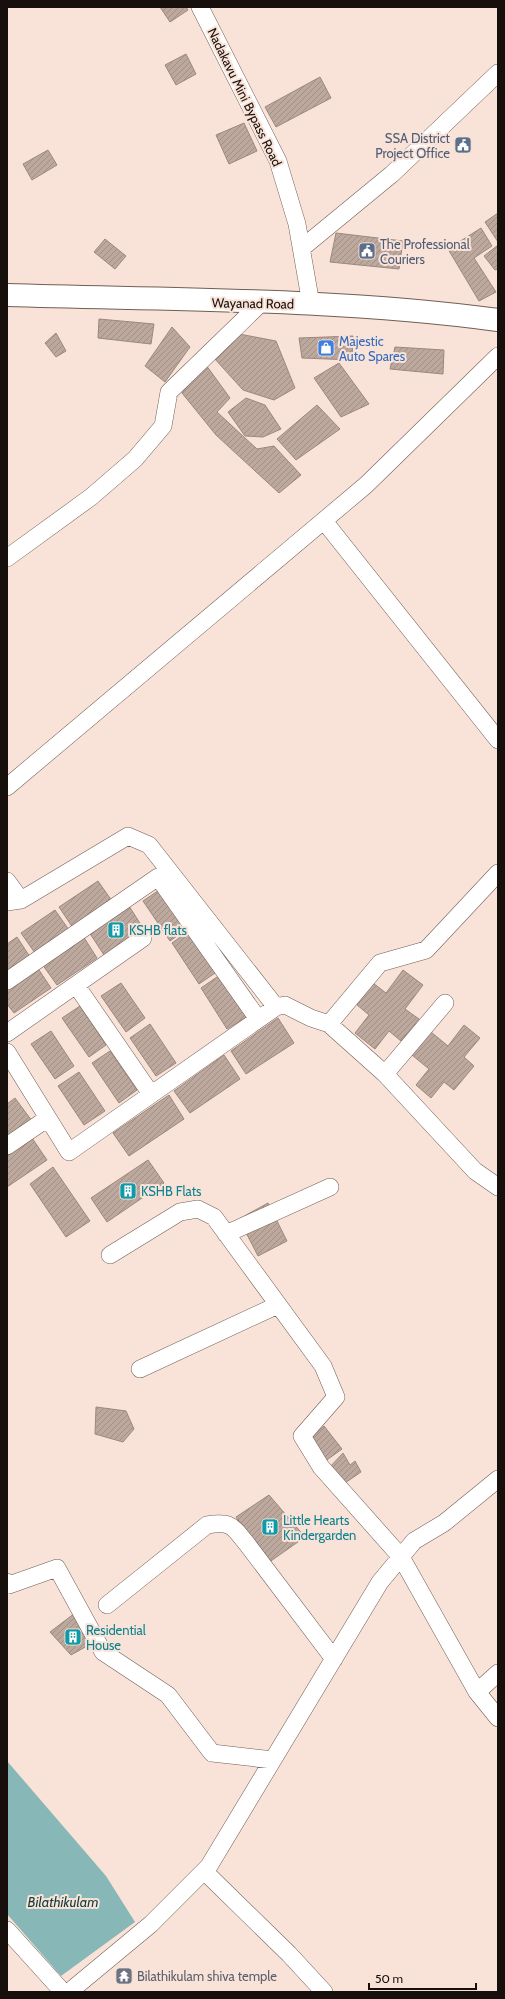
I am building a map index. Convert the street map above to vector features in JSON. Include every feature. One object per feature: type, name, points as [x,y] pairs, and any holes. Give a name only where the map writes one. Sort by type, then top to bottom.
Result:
[{"type":"main road","name":"Wayanad Road","points":[[7,295],[311,304],[466,316],[498,320]]},
{"type":"street","name":"Nadakavu Mini Bypass Road","points":[[200,7],[278,161],[297,224],[311,304]]},
{"type":"street","points":[[302,248],[392,174],[498,73]]},
{"type":"street","points":[[7,558],[91,497],[135,459],[163,426],[169,392],[262,302]]},
{"type":"street","points":[[7,787],[366,485],[498,356]]},
{"type":"street","points":[[324,521],[498,740]]},
{"type":"street","points":[[7,881],[14,901],[128,836],[149,846],[276,1007]]},
{"type":"street","points":[[329,1024],[380,963],[426,950],[498,873]]},
{"type":"street","points":[[7,981],[158,877],[258,1020]]},
{"type":"street","points":[[7,1033],[143,938]]},
{"type":"street","points":[[76,985],[151,1094]]},
{"type":"street","points":[[385,1074],[445,1003]]},
{"type":"street","points":[[7,1052],[69,1152],[276,1007],[285,1005],[329,1024],[385,1074],[475,1171],[498,1187]]},
{"type":"street","points":[[7,1146],[48,1118]]},
{"type":"street","points":[[226,1234],[330,1186]]},
{"type":"street","points":[[110,1255],[180,1212],[198,1209],[214,1217],[322,1366],[336,1397],[302,1436],[321,1467],[401,1557],[477,1692],[498,1718]]},
{"type":"street","points":[[140,1369],[278,1305]]},
{"type":"street","points":[[69,1992],[151,1924],[209,1866],[380,1582],[414,1541],[444,1523],[498,1479]]},
{"type":"street","points":[[107,1605],[207,1525],[223,1523],[234,1528],[334,1659]]},
{"type":"street","points":[[7,1582],[10,1584],[57,1568],[103,1652],[168,1695],[212,1753],[273,1760]]},
{"type":"street","points":[[477,1692],[498,1673]]},
{"type":"street","points":[[204,1871],[289,1954],[324,1992]]},
{"type":"street","points":[[7,1930],[63,1992]]},
{"type":"water","name":"Bilathikulam","points":[[7,1761],[106,1876],[135,1922],[61,1976],[7,1914]]},
{"type":"building","points":[[160,7],[186,7],[188,10],[170,22]]},
{"type":"building","points":[[186,54],[196,74],[176,85],[165,65]]},
{"type":"building","points":[[320,77],[331,98],[276,127],[265,107]]},
{"type":"building","points":[[244,123],[257,151],[229,164],[216,135]]},
{"type":"building","points":[[48,150],[57,165],[32,180],[23,164]]},
{"type":"building","points":[[498,213],[498,242],[485,222]]},
{"type":"building","points":[[481,228],[492,246],[474,258],[496,292],[479,301],[448,249]]},
{"type":"building","name":"The Professional Couriers","points":[[336,233],[403,241],[399,269],[330,262]]},
{"type":"building","points":[[105,239],[126,256],[115,269],[94,252]]},
{"type":"building","points":[[498,245],[498,269],[495,270],[484,256]]},
{"type":"building","points":[[99,319],[154,324],[151,344],[98,338]]},
{"type":"building","points":[[172,327],[190,347],[165,382],[145,366]]},
{"type":"building","points":[[56,333],[66,351],[56,357],[45,343]]},
{"type":"building","points":[[239,334],[276,341],[295,388],[274,400],[243,390],[214,358]]},
{"type":"building","name":"Majestic Auto Spares","points":[[353,336],[352,360],[302,358],[299,338]]},
{"type":"building","points":[[395,347],[444,350],[443,374],[390,369]]},
{"type":"building","points":[[339,363],[369,404],[341,417],[314,378]]},
{"type":"building","points":[[206,365],[230,398],[217,412],[257,449],[274,446],[301,475],[279,493],[216,435],[182,393]]},
{"type":"building","points":[[246,398],[265,405],[281,429],[263,437],[245,436],[228,412]]},
{"type":"building","points":[[317,405],[340,429],[296,460],[277,439]]},
{"type":"building","name":"KSHB Flats","points":[[98,881],[112,901],[73,928],[59,907]]},
{"type":"building","name":"KSHB Flats","points":[[162,888],[188,928],[170,941],[143,901]]},
{"type":"building","name":"KSHB flats","points":[[129,906],[143,928],[104,955],[89,932]]},
{"type":"building","points":[[55,910],[69,930],[35,953],[21,933]]},
{"type":"building","name":"KSHB Flats","points":[[190,930],[218,971],[199,984],[172,943]]},
{"type":"building","name":"KSHB Flats","points":[[83,936],[97,958],[57,985],[42,964]]},
{"type":"building","points":[[17,937],[30,957],[7,972],[7,944]]},
{"type":"building","points":[[37,967],[51,988],[14,1013],[7,1004],[7,987]]},
{"type":"building","points":[[403,970],[423,985],[405,1009],[419,1019],[401,1041],[389,1031],[375,1049],[355,1033],[369,1015],[356,1004],[373,983],[386,993]]},
{"type":"building","points":[[220,975],[248,1016],[227,1029],[201,988]]},
{"type":"building","points":[[121,983],[145,1018],[126,1032],[101,996]]},
{"type":"building","points":[[80,1006],[106,1045],[89,1057],[62,1018]]},
{"type":"building","points":[[278,1018],[294,1043],[246,1074],[231,1051]]},
{"type":"building","points":[[150,1024],[176,1063],[156,1076],[130,1038]]},
{"type":"building","points":[[464,1025],[480,1038],[464,1057],[474,1066],[454,1090],[444,1082],[431,1098],[416,1085],[429,1069],[412,1055],[431,1032],[448,1046]]},
{"type":"building","points":[[51,1031],[74,1066],[55,1079],[31,1044]]},
{"type":"building","points":[[110,1051],[137,1090],[119,1103],[92,1063]]},
{"type":"building","points":[[224,1055],[240,1079],[190,1113],[174,1091]]},
{"type":"building","points":[[79,1072],[105,1111],[84,1125],[58,1086]]},
{"type":"building","name":"KSHB Flats","points":[[169,1095],[184,1119],[129,1156],[113,1133]]},
{"type":"building","points":[[15,1098],[32,1121],[7,1138],[7,1104]]},
{"type":"building","points":[[30,1135],[47,1160],[7,1187],[7,1151]]},
{"type":"building","name":"KSHB Flats","points":[[148,1160],[164,1183],[107,1222],[91,1198]]},
{"type":"building","points":[[53,1167],[90,1221],[66,1237],[30,1184]]},
{"type":"building","points":[[268,1203],[287,1241],[258,1256],[239,1219]]},
{"type":"building","points":[[96,1407],[126,1411],[134,1429],[123,1442],[95,1434]]},
{"type":"building","points":[[324,1426],[342,1449],[324,1462],[306,1442]]},
{"type":"building","points":[[343,1453],[350,1465],[355,1461],[361,1472],[342,1485],[328,1469]]},
{"type":"building","name":"Little Hearts Kindergarden","points":[[269,1495],[305,1537],[268,1563],[236,1517]]},
{"type":"building","name":"Residential House","points":[[75,1613],[96,1641],[71,1655],[50,1632]]},
{"type":"place","name":"SSA District Project Office","points":[[463,145]]},
{"type":"place","name":"The Professional Couriers","points":[[367,251]]},
{"type":"place","name":"Majestic Auto Spares","points":[[326,348]]},
{"type":"place","name":"KSHB flats","points":[[116,930]]},
{"type":"place","name":"KSHB Flats","points":[[128,1191]]},
{"type":"place","name":"Little Hearts Kindergarden","points":[[270,1527]]},
{"type":"place","name":"Residential House","points":[[73,1637]]},
{"type":"place","name":"Bilathikulam shiva temple","points":[[124,1976]]}]
